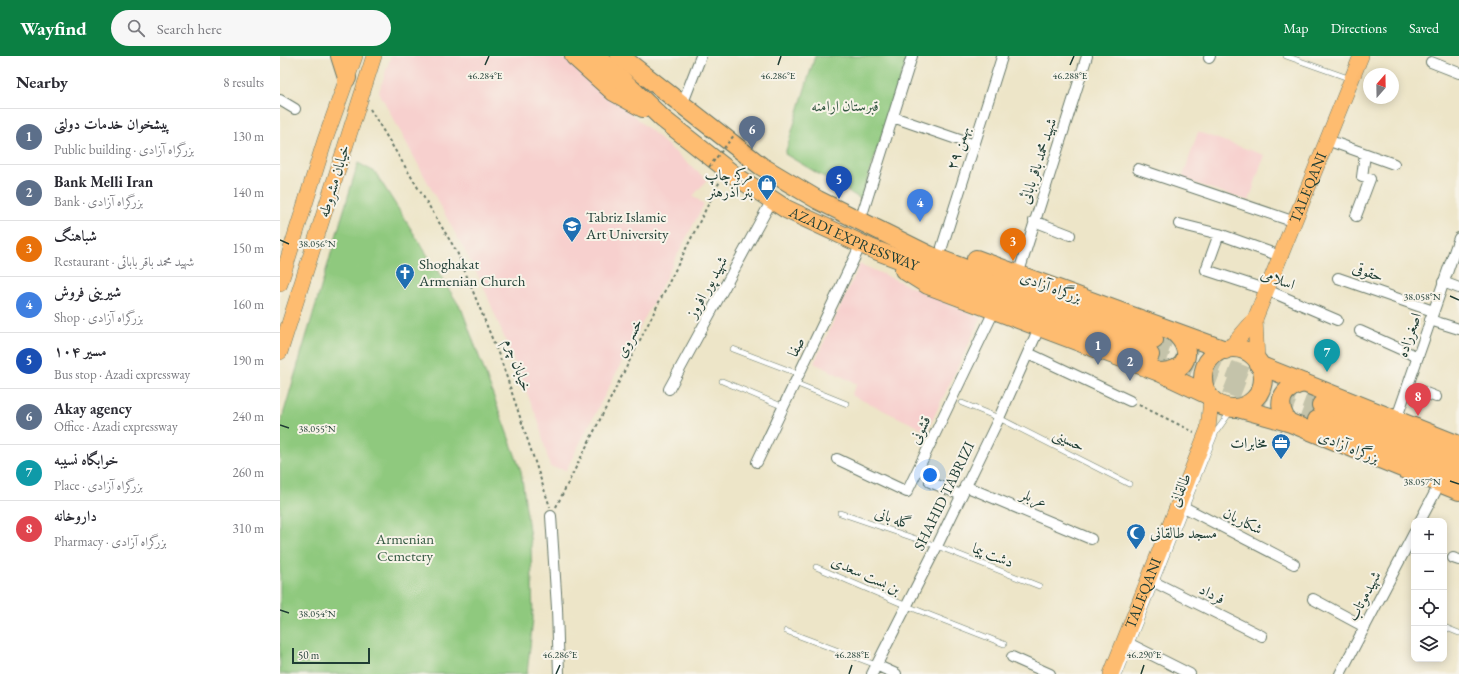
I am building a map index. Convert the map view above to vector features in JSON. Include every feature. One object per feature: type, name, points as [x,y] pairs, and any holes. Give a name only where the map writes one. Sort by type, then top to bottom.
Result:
[{"type":"highway","points":[[340,56],[346,78]]},
{"type":"highway","points":[[574,56],[614,92],[663,119]]},
{"type":"highway","name":"AZADI EXPRESSWAY","points":[[597,56],[623,79],[663,119],[718,168],[786,209],[866,246],[1152,348],[930,255],[818,200],[761,166],[620,56]]},
{"type":"highway","points":[[636,56],[659,87]]},
{"type":"highway","name":"بزرگراه آزادی","points":[[868,224],[942,247],[1175,332],[1228,349]]},
{"type":"highway","points":[[866,246],[928,285],[1159,372],[1210,397],[1221,406],[1236,408],[1248,404],[1256,398],[1261,389],[1263,379],[1258,363]]},
{"type":"highway","points":[[1159,372],[1172,372],[1182,365],[1187,353],[1184,341],[1175,332]]},
{"type":"highway","points":[[1210,397],[1204,385],[1203,375],[1206,365],[1212,357],[1228,349],[1240,349],[1249,353],[1258,363],[1459,445]]},
{"type":"highway","points":[[1288,422],[1282,413],[1281,402],[1285,392],[1293,385],[1304,383]]},
{"type":"highway","name":"بزرگراه آزادی","points":[[1236,408],[1288,422],[1459,491]]},
{"type":"highway","points":[[1459,459],[1319,412],[1459,476]]},
{"type":"main road","name":"خیابان مشروطه","points":[[280,284],[325,140],[355,56]]},
{"type":"main road","name":"خیابان مشروطه","points":[[280,352],[374,56]]},
{"type":"main road","name":"TALEQANI","points":[[1228,349],[1255,319],[1361,56]]},
{"type":"main road","name":"TALEQANI","points":[[1255,319],[1258,363]]},
{"type":"main road","name":"TALEQANI","points":[[1111,674],[1127,643],[1182,506],[1208,429],[1210,397]]},
{"type":"street","points":[[682,105],[701,56]]},
{"type":"street","points":[[868,224],[893,117],[912,56]]},
{"type":"street","name":"شهید محمد باقر بابائی","points":[[1018,275],[1087,56]]},
{"type":"street","name":"۲۹ بهمن","points":[[942,247],[1002,57]]},
{"type":"street","points":[[1431,62],[1459,73]]},
{"type":"street","points":[[280,100],[295,109]]},
{"type":"street","points":[[893,117],[974,145]]},
{"type":"street","points":[[1327,140],[1394,164]]},
{"type":"street","points":[[1356,216],[1370,179],[1362,177],[1365,154]]},
{"type":"street","points":[[1138,169],[1294,222]]},
{"type":"street","name":"شهید پور افروز","points":[[669,389],[772,200]]},
{"type":"street","points":[[1034,221],[1070,235]]},
{"type":"street","points":[[1179,224],[1219,234],[1272,253]]},
{"type":"street","name":"اسلامی","points":[[1219,234],[1206,270],[1267,290],[1337,320]]},
{"type":"street","name":"اصغرزاده","points":[[1396,420],[1459,238]]},
{"type":"street","name":"صفا","points":[[757,462],[797,378],[866,246]]},
{"type":"street","name":"حقوقی","points":[[1338,278],[1432,315],[1459,329]]},
{"type":"street","points":[[1443,282],[1459,288]]},
{"type":"street","name":"قشونی","points":[[837,459],[907,492],[994,311]]},
{"type":"street","name":"SHAHID TABRIZI","points":[[874,670],[937,546],[999,418],[1039,328]]},
{"type":"street","points":[[1360,331],[1418,357]]},
{"type":"street","points":[[1028,353],[1130,401]]},
{"type":"street","points":[[1408,386],[1436,397]]},
{"type":"street","name":"عربلر","points":[[930,482],[963,491],[1091,539]]},
{"type":"street","points":[[1422,518],[1440,483]]},
{"type":"street","name":"شکاریان","points":[[1182,506],[1294,564]]},
{"type":"street","points":[[551,516],[557,608],[559,674]]},
{"type":"street","name":"شهیدموتاب","points":[[1340,674],[1411,539]]},
{"type":"street","name":"فرداد","points":[[1152,581],[1262,636]]},
{"type":"street","points":[[1313,599],[1365,627]]},
{"type":"street","points":[[1127,643],[1190,674]]},
{"type":"street","points":[[1012,657],[1050,674]]},
{"type":"street","points":[[874,670],[896,674]]},
{"type":"lane","points":[[1286,56],[1352,80]]},
{"type":"lane","points":[[734,348],[847,404]]},
{"type":"lane","points":[[722,381],[784,407]]},
{"type":"lane","name":"حسینی","points":[[962,403],[999,418],[1129,484]]},
{"type":"lane","name":"طالقانی","points":[[1182,506],[1216,432],[1236,408]]},
{"type":"lane","name":"گله بانی","points":[[840,514],[937,546]]},
{"type":"lane","name":"دشت پیما","points":[[937,546],[1039,586]]},
{"type":"lane","name":"بن بست سعدی","points":[[816,567],[907,606],[1004,644]]},
{"type":"lane","points":[[1447,628],[1459,633]]},
{"type":"lane","points":[[786,630],[874,670]]},
{"type":"lane","points":[[1119,674],[1127,643]]},
{"type":"path","name":"خیابان چرم","points":[[361,95],[457,252],[502,362],[550,504],[551,516]]},
{"type":"path","name":"خسروی","points":[[551,516],[735,134]]},
{"type":"path","points":[[1130,401],[1205,437]]},
{"type":"shaded area","name":"Tabriz Islamic Art University","points":[[391,56],[565,56],[707,180],[693,196],[704,204],[566,470],[550,467],[538,420],[482,283],[379,92]]},
{"type":"shaded area","points":[[1198,132],[1264,155],[1249,201],[1182,179]]},
{"type":"shaded area","points":[[860,264],[981,318],[927,431],[851,395],[857,384],[814,363]]},
{"type":"green space","name":"قبرستان ارامنه","points":[[815,56],[908,56],[861,199],[785,154]]},
{"type":"green space","name":"Armenian Cemetery","points":[[358,163],[375,172],[462,310],[521,471],[531,545],[533,619],[527,674],[280,674],[280,425]]},
{"type":"tunnel","points":[[1154,340],[1321,405]]},
{"type":"tunnel","points":[[1150,355],[1317,420]]},
{"type":"place","name":"Akay agency","points":[[752,149]]},
{"type":"place","name":"مسیر ۱۰۴","points":[[839,199]]},
{"type":"place","name":"مرکز چاپ بنر آذرهنر","points":[[767,201]]},
{"type":"place","name":"شیرینی فروش","points":[[920,222]]},
{"type":"place","name":"Tabriz Islamic Art University","points":[[572,243]]},
{"type":"place","name":"شباهنگ","points":[[1013,261]]},
{"type":"place","name":"Shoghakat Armenian Church","points":[[405,290]]},
{"type":"place","name":"پیشخوان خدمات دولتی","points":[[1098,365]]},
{"type":"place","name":"خوابگاه نسیبه","points":[[1327,372]]},
{"type":"place","name":"Bank Melli Iran","points":[[1130,381]]},
{"type":"place","name":"داروخانه","points":[[1418,416]]},
{"type":"place","name":"مخابرات","points":[[1281,460]]},
{"type":"place","name":"مسجد طالقانی","points":[[1136,550]]}]
